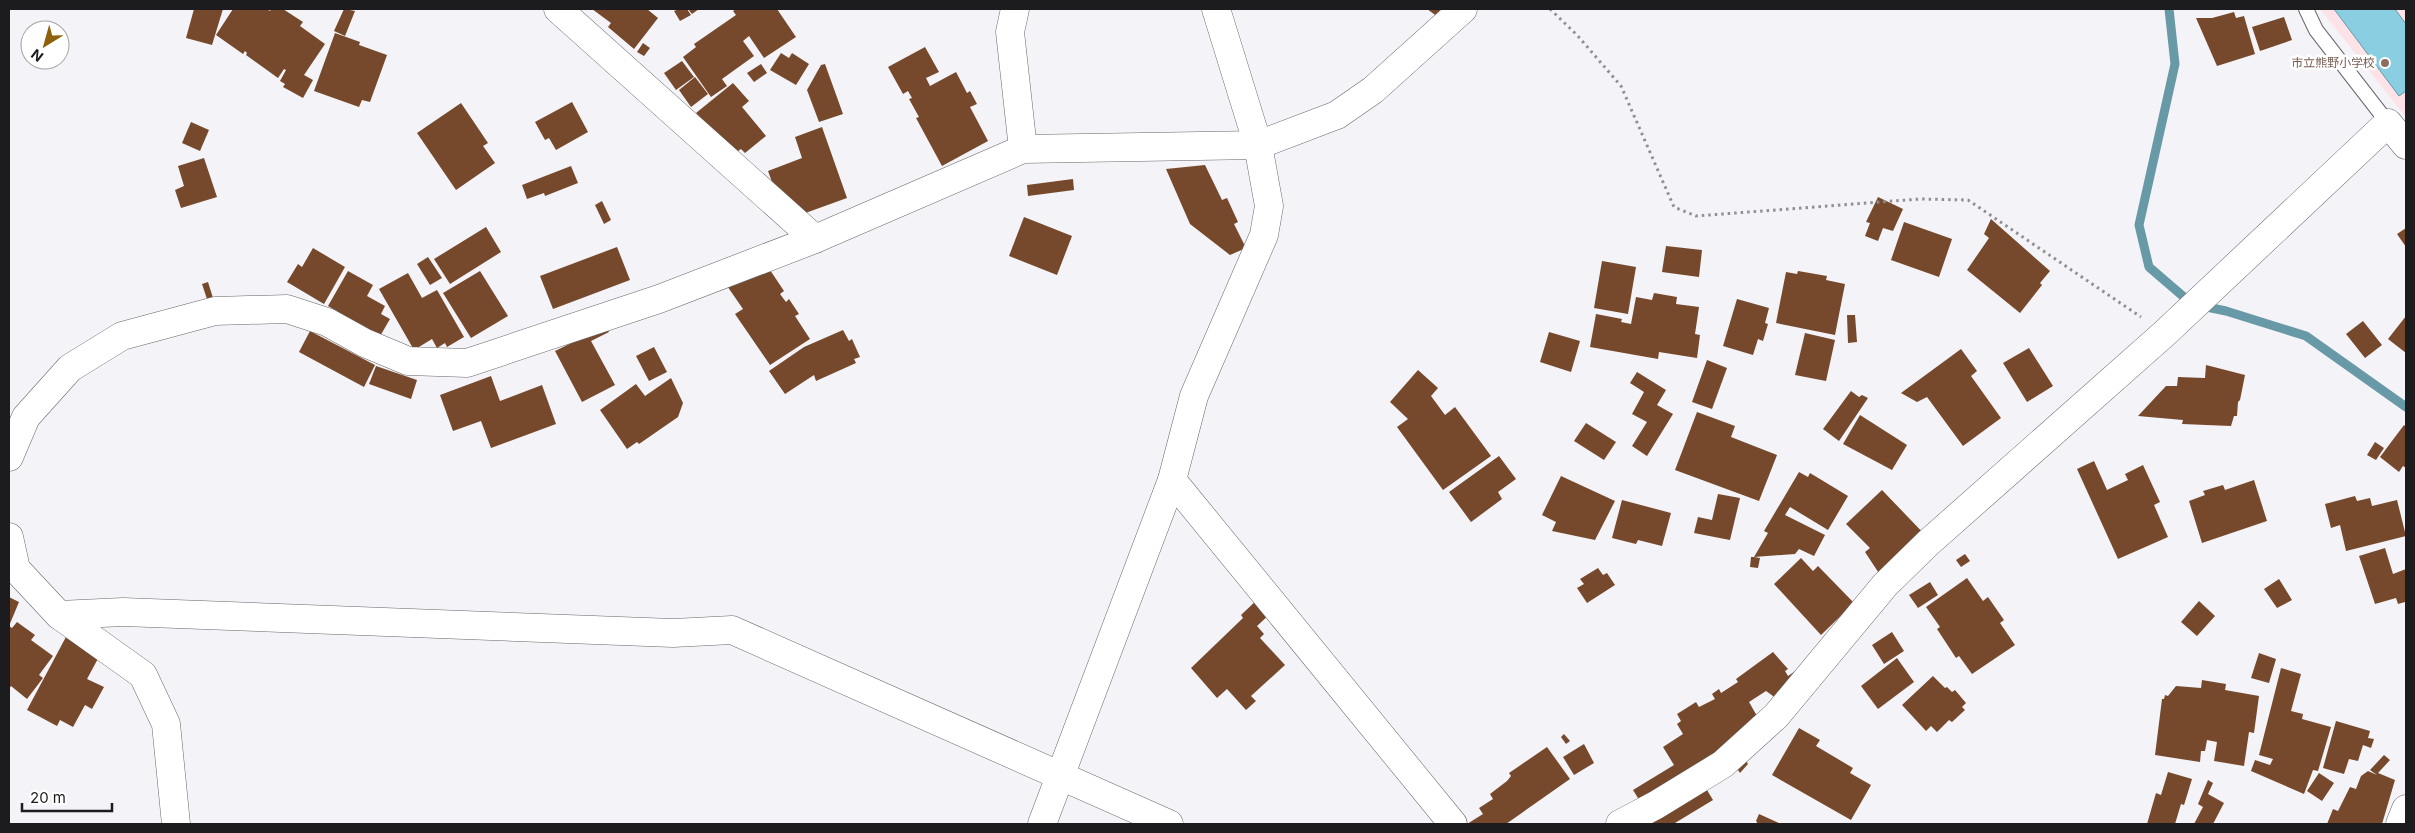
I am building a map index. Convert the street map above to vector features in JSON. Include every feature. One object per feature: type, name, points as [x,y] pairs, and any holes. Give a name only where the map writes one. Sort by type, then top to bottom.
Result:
[{"type":"street","points":[[558,9],[815,239]]},
{"type":"street","points":[[1015,9],[1010,32],[1023,149]]},
{"type":"street","points":[[1042,824],[1059,774],[1172,480],[1194,396],[1264,236],[1269,206],[1258,145],[1216,9]]},
{"type":"street","points":[[9,457],[26,417],[70,368],[122,336],[215,311],[288,309],[328,322],[365,342],[408,361],[467,363],[660,299],[815,239],[1023,149],[1258,145],[1338,115],[1373,90],[1463,9]]},
{"type":"street","points":[[1620,824],[1656,806],[1722,764],[1776,716],[1885,586],[1928,543],[2165,333],[2388,123],[2406,145]]},
{"type":"street","points":[[1172,480],[1453,824]]},
{"type":"street","points":[[9,537],[16,569],[59,615],[143,675],[166,724],[176,824]]},
{"type":"street","points":[[59,615],[123,612],[673,634],[732,630],[1169,824]]},
{"type":"street","points":[[2400,824],[2406,809]]},
{"type":"lane","points":[[2306,9],[2316,30],[2388,123]]},
{"type":"path","points":[[1550,9],[1577,35],[1621,86],[1674,207],[1696,216],[1920,199],[1968,200],[2165,333]]},
{"type":"shaded area","name":"市立熊野小学校","points":[[2406,9],[2406,117],[2321,10]]},
{"type":"water","name":"市立熊野小学校","points":[[2334,9],[2395,9],[2406,24],[2406,91],[2399,96]]},
{"type":"building","points":[[194,9],[223,9],[212,45],[186,38]]},
{"type":"building","points":[[233,9],[267,9],[270,11],[271,9],[283,9],[303,22],[300,26],[325,44],[304,75],[313,80],[303,98],[283,87],[285,84],[280,81],[286,70],[284,69],[278,78],[246,55],[245,51],[243,54],[216,35]]},
{"type":"building","points":[[344,9],[355,11],[345,36],[334,31]]},
{"type":"building","points":[[592,9],[647,9],[658,18],[634,49],[608,27],[611,23]]},
{"type":"building","points":[[687,9],[691,15],[680,21],[674,11]]},
{"type":"building","points":[[688,9],[699,9],[692,14]]},
{"type":"building","points":[[736,9],[777,9],[796,37],[764,58],[749,36],[743,41],[754,56],[722,79],[727,86],[711,97],[683,57],[696,47],[694,44],[736,15],[733,11]]},
{"type":"building","points":[[1427,9],[1458,9],[1438,17]]},
{"type":"building","points":[[2234,12],[2236,18],[2244,16],[2255,54],[2217,66],[2196,18],[2212,18]]},
{"type":"building","points":[[2284,17],[2292,40],[2260,51],[2252,27]]},
{"type":"building","points":[[335,33],[360,42],[359,45],[387,55],[370,102],[362,100],[359,107],[314,91]]},
{"type":"building","points":[[643,43],[650,48],[644,56],[637,52]]},
{"type":"building","points":[[925,47],[939,72],[926,78],[930,86],[956,72],[967,93],[970,91],[977,104],[970,107],[988,141],[942,166],[916,118],[919,117],[909,99],[912,98],[908,91],[903,94],[888,67]]},
{"type":"building","points":[[781,53],[789,58],[792,53],[809,64],[796,85],[770,70]]},
{"type":"building","points":[[682,61],[694,77],[676,90],[664,73]]},
{"type":"building","points":[[761,64],[767,73],[754,82],[747,73]]},
{"type":"building","points":[[825,64],[843,114],[819,122],[807,90],[821,65]]},
{"type":"building","points":[[695,77],[708,94],[691,107],[679,90]]},
{"type":"building","points":[[733,83],[749,101],[742,107],[766,136],[745,153],[741,149],[731,156],[696,113]]},
{"type":"building","points":[[572,102],[588,132],[556,150],[549,138],[545,140],[535,122]]},
{"type":"building","points":[[461,103],[488,143],[483,146],[495,163],[456,190],[417,133]]},
{"type":"building","points":[[191,122],[209,130],[200,151],[182,143]]},
{"type":"building","points":[[822,127],[847,198],[786,220],[768,171],[802,158],[795,137]]},
{"type":"building","points":[[204,158],[217,197],[181,208],[175,190],[184,186],[178,166]]},
{"type":"building","points":[[1205,165],[1222,200],[1227,198],[1238,222],[1234,224],[1246,248],[1230,255],[1190,224],[1166,169]]},
{"type":"building","points":[[571,166],[578,183],[545,196],[544,193],[527,199],[522,185]]},
{"type":"building","points":[[1073,179],[1074,190],[1028,196],[1027,185]]},
{"type":"building","points":[[1878,197],[1903,209],[1893,231],[1883,228],[1878,241],[1865,236],[1870,223],[1866,222]]},
{"type":"building","points":[[602,201],[611,220],[604,224],[595,205]]},
{"type":"building","points":[[1024,217],[1072,236],[1057,275],[1009,256]]},
{"type":"building","points":[[1991,219],[2050,271],[2040,283],[2042,285],[2020,313],[1967,270],[1989,238],[1984,234]]},
{"type":"building","points":[[1904,222],[1952,239],[1939,277],[1891,260]]},
{"type":"building","points":[[486,227],[501,252],[450,284],[434,259]]},
{"type":"building","points":[[2406,228],[2406,247],[2397,234]]},
{"type":"building","points":[[1666,246],[1702,250],[1699,277],[1662,272]]},
{"type":"building","points":[[617,247],[630,280],[553,309],[540,276]]},
{"type":"building","points":[[313,248],[345,267],[324,304],[287,282],[298,264],[302,267]]},
{"type":"building","points":[[428,257],[442,278],[430,285],[417,264]]},
{"type":"building","points":[[764,261],[784,291],[780,294],[786,302],[789,299],[799,314],[795,316],[810,339],[770,365],[735,314],[743,309],[723,280]]},
{"type":"building","points":[[1602,261],[1636,267],[1628,314],[1594,308]]},
{"type":"building","points":[[348,271],[373,285],[367,296],[385,306],[381,314],[390,319],[379,338],[371,331],[328,306]]},
{"type":"building","points":[[480,271],[508,316],[471,338],[443,293]]},
{"type":"building","points":[[1798,271],[1827,276],[1826,280],[1845,284],[1835,335],[1776,323],[1786,272],[1797,274]]},
{"type":"building","points":[[408,273],[422,298],[437,290],[464,337],[447,347],[445,343],[437,348],[432,339],[414,350],[379,289]]},
{"type":"building","points":[[208,282],[213,298],[207,299],[202,284]]},
{"type":"building","points":[[1654,293],[1677,297],[1676,304],[1699,307],[1695,334],[1700,335],[1697,358],[1659,352],[1658,359],[1590,347],[1596,314],[1622,319],[1621,322],[1631,324],[1636,297],[1652,300]]},
{"type":"building","points":[[1737,299],[1769,308],[1765,323],[1768,324],[1763,341],[1758,339],[1753,355],[1723,346]]},
{"type":"building","points":[[1847,315],[1855,315],[1857,342],[1848,343]]},
{"type":"building","points":[[2406,316],[2406,353],[2388,339]]},
{"type":"building","points":[[2363,321],[2382,345],[2365,358],[2346,334]]},
{"type":"building","points":[[606,326],[609,332],[591,341],[615,385],[582,402],[555,351]]},
{"type":"building","points":[[843,330],[849,341],[852,339],[860,357],[854,359],[856,363],[816,381],[814,375],[785,394],[769,371],[804,347]]},
{"type":"building","points":[[310,331],[375,365],[364,387],[299,352]]},
{"type":"building","points":[[1549,332],[1580,341],[1571,372],[1540,362]]},
{"type":"building","points":[[1805,333],[1835,340],[1826,381],[1795,375]]},
{"type":"building","points":[[654,347],[667,372],[649,381],[636,356]]},
{"type":"building","points":[[2029,348],[2053,386],[2027,402],[2003,363]]},
{"type":"building","points":[[1961,349],[1977,371],[1971,376],[2001,418],[1963,446],[1927,397],[1917,402],[1901,393]]},
{"type":"building","points":[[1707,360],[1727,368],[1712,409],[1692,402]]},
{"type":"building","points":[[2206,365],[2245,375],[2238,402],[2237,416],[2234,416],[2231,426],[2182,424],[2183,420],[2138,416],[2166,386],[2177,386],[2178,377],[2205,378]]},
{"type":"building","points":[[376,366],[417,380],[411,399],[369,384]]},
{"type":"building","points":[[1418,370],[1438,388],[1431,396],[1445,415],[1455,407],[1491,456],[1443,490],[1397,427],[1408,419],[1390,402]]},
{"type":"building","points":[[1637,372],[1666,390],[1657,405],[1673,414],[1647,456],[1632,446],[1647,422],[1632,414],[1644,392],[1630,383]]},
{"type":"building","points":[[491,376],[500,401],[542,385],[556,424],[491,448],[481,421],[453,431],[440,395]]},
{"type":"building","points":[[671,378],[683,403],[678,417],[639,444],[637,442],[627,449],[600,410],[636,384],[645,396]]},
{"type":"building","points":[[1851,391],[1859,397],[1862,395],[1868,398],[1839,441],[1823,429]]},
{"type":"building","points":[[1697,412],[1735,426],[1731,437],[1777,455],[1759,501],[1675,470]]},
{"type":"building","points":[[1860,415],[1907,445],[1892,470],[1843,444]]},
{"type":"building","points":[[1586,423],[1616,442],[1604,460],[1574,441]]},
{"type":"building","points":[[2404,425],[2406,427],[2406,468],[2403,466],[2399,472],[2380,457]]},
{"type":"building","points":[[2375,442],[2384,448],[2376,460],[2367,455]]},
{"type":"building","points":[[1499,456],[1516,479],[1498,492],[1502,499],[1471,522],[1449,492]]},
{"type":"building","points":[[2094,461],[2107,490],[2128,480],[2125,474],[2143,465],[2160,502],[2154,505],[2168,537],[2118,559],[2077,469]]},
{"type":"building","points":[[1799,472],[1808,477],[1810,473],[1848,496],[1828,530],[1790,507],[1785,515],[1825,535],[1814,556],[1799,549],[1795,554],[1754,557],[1768,533],[1764,531]]},
{"type":"building","points":[[1561,476],[1615,501],[1595,540],[1552,531],[1556,522],[1542,515]]},
{"type":"building","points":[[2254,480],[2267,521],[2202,543],[2189,501],[2205,495],[2203,491],[2223,485],[2225,490]]},
{"type":"building","points":[[1882,490],[1929,539],[1888,587],[1865,552],[1870,548],[1846,524]]},
{"type":"building","points":[[1718,494],[1740,498],[1730,540],[1694,533],[1698,517],[1712,520]]},
{"type":"building","points":[[2355,496],[2357,501],[2370,498],[2372,506],[2397,500],[2406,536],[2346,551],[2340,525],[2331,528],[2325,504]]},
{"type":"building","points":[[1622,500],[1671,513],[1662,546],[1638,540],[1636,544],[1612,538]]},
{"type":"building","points":[[2385,548],[2393,574],[2406,569],[2406,605],[2405,602],[2398,604],[2396,598],[2375,604],[2359,556]]},
{"type":"building","points":[[1965,554],[1970,561],[1961,567],[1956,560]]},
{"type":"building","points":[[1751,557],[1760,558],[1758,568],[1750,567]]},
{"type":"building","points":[[1801,558],[1813,571],[1818,566],[1854,603],[1821,635],[1774,584]]},
{"type":"building","points":[[1598,568],[1603,575],[1607,573],[1615,585],[1587,603],[1577,588],[1584,584],[1580,579]]},
{"type":"building","points":[[1967,578],[1983,601],[1988,597],[2004,620],[2000,623],[2015,645],[1972,674],[1959,656],[1956,658],[1937,629],[1940,627],[1926,607]]},
{"type":"building","points":[[2279,579],[2292,600],[2277,608],[2264,589]]},
{"type":"building","points":[[1930,582],[1938,595],[1918,608],[1909,595]]},
{"type":"building","points":[[9,597],[19,602],[9,626]]},
{"type":"building","points":[[1259,598],[1272,612],[1257,626],[1264,634],[1260,638],[1285,665],[1251,696],[1256,701],[1246,710],[1227,689],[1217,698],[1191,668],[1243,618],[1241,615]]},
{"type":"building","points":[[2199,601],[2215,616],[2197,636],[2181,622]]},
{"type":"building","points":[[17,622],[35,635],[31,640],[53,656],[39,675],[43,678],[27,699],[11,686],[9,689],[9,626],[12,628]]},
{"type":"building","points":[[1892,632],[1904,651],[1884,664],[1872,645]]},
{"type":"building","points":[[67,635],[101,653],[87,679],[104,687],[92,709],[85,705],[73,727],[60,720],[57,726],[27,710]]},
{"type":"building","points":[[1773,652],[1788,669],[1785,671],[1788,676],[1809,662],[1791,709],[1766,691],[1749,702],[1769,737],[1746,761],[1748,764],[1740,773],[1738,770],[1710,787],[1701,780],[1713,800],[1676,824],[1654,824],[1633,790],[1674,765],[1663,747],[1683,734],[1677,724],[1681,721],[1677,714],[1696,702],[1699,707],[1715,699],[1712,694],[1719,689],[1721,693],[1738,682],[1736,679]]},
{"type":"building","points":[[2259,653],[2276,659],[2269,683],[2251,678]]},
{"type":"building","points":[[1897,658],[1914,682],[1878,709],[1861,686]]},
{"type":"building","points":[[2281,668],[2301,674],[2291,711],[2303,714],[2302,719],[2331,727],[2318,771],[2313,770],[2304,794],[2251,771],[2255,760],[2270,765],[2273,759],[2259,755]]},
{"type":"building","points":[[1933,676],[1945,688],[1947,687],[1952,692],[1955,690],[1966,703],[1962,707],[1965,710],[1952,722],[1949,720],[1937,732],[1931,726],[1926,731],[1902,705]]},
{"type":"building","points":[[2202,680],[2226,684],[2225,690],[2259,696],[2254,733],[2249,732],[2244,766],[2214,761],[2217,742],[2207,740],[2205,751],[2201,751],[2200,762],[2155,755],[2162,699],[2164,699],[2165,695],[2168,696],[2176,686],[2201,688]]},
{"type":"building","points":[[2336,721],[2370,731],[2368,738],[2374,739],[2371,748],[2363,745],[2358,761],[2349,759],[2344,774],[2323,768]]},
{"type":"building","points":[[1799,728],[1820,740],[1816,746],[1853,768],[1850,773],[1871,785],[1851,820],[1772,775]]},
{"type":"building","points":[[1564,734],[1570,741],[1566,744],[1561,737]]},
{"type":"building","points":[[1584,744],[1594,763],[1574,775],[1563,757]]},
{"type":"building","points":[[1547,747],[1570,779],[1506,824],[1467,824],[1483,814],[1479,808],[1493,799],[1490,794],[1507,781],[1511,776],[1509,773]]},
{"type":"building","points":[[2384,755],[2390,760],[2378,773],[2395,780],[2382,824],[2327,824],[2333,809],[2338,811],[2350,787],[2356,789],[2361,776],[2368,771],[2377,775],[2370,770]]},
{"type":"building","points":[[2168,772],[2192,779],[2184,805],[2181,804],[2175,824],[2147,824],[2156,793],[2161,795]]},
{"type":"building","points":[[2319,773],[2334,783],[2322,801],[2307,791]]},
{"type":"building","points":[[2208,780],[2213,783],[2208,794],[2224,803],[2213,824],[2194,824],[2203,807],[2198,804]]},
{"type":"building","points":[[1759,814],[1781,824],[1758,824],[1756,821]]},
{"type":"waterway","points":[[2169,9],[2175,64],[2139,225],[2149,267],[2192,304],[2226,311],[2306,336],[2406,407]]},
{"type":"place","name":"市立熊野小学校","points":[[2385,63]]}]
